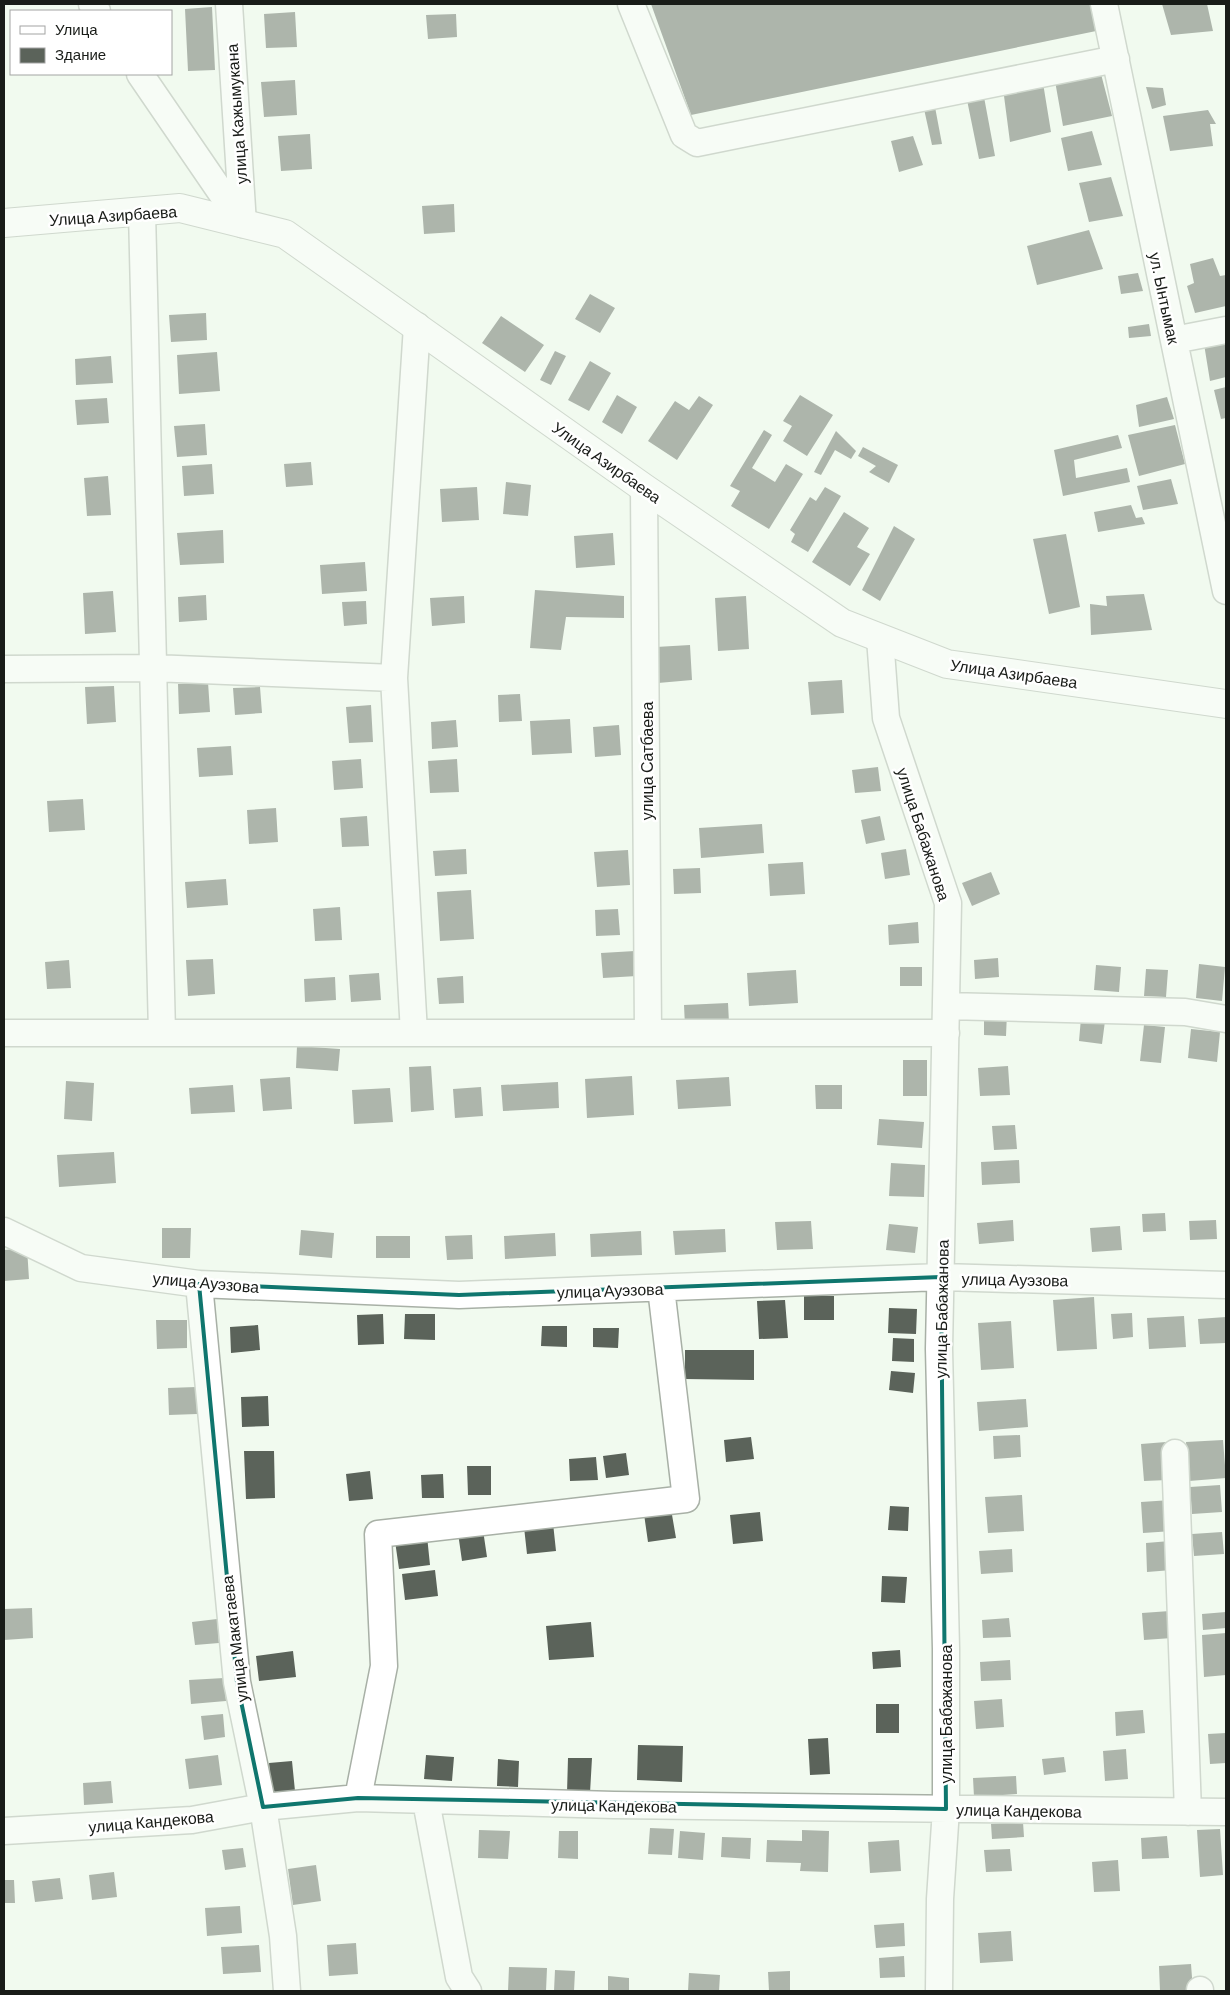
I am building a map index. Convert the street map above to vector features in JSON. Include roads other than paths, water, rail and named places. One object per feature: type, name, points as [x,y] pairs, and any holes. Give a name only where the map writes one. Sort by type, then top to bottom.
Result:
[{"type":"main road","name":"Улица Азирбаева","points":[[4,223],[180,208],[285,234],[644,488],[842,624],[947,664],[1226,704]]},
{"type":"street","name":"улица Кажымукана","points":[[229,4],[243,224]]},
{"type":"street","points":[[632,4],[684,135],[697,143],[1116,59]]},
{"type":"street","name":"ул. Ынтымак","points":[[1104,4],[1226,591]]},
{"type":"street","points":[[141,75],[243,224]]},
{"type":"street","points":[[142,212],[162,1033]]},
{"type":"street","points":[[414,1033],[394,678],[417,326]]},
{"type":"street","points":[[1174,340],[1226,330]]},
{"type":"street","name":"улица Сатбаева","points":[[644,488],[648,1033]]},
{"type":"street","name":"улица Бабажанова","points":[[880,638],[886,718],[948,903],[939,1349],[946,1649],[946,1809],[940,1899],[939,1991]]},
{"type":"street","points":[[4,669],[153,668],[394,678]]},
{"type":"street","points":[[946,1006],[1185,1012],[1226,1019]]},
{"type":"street","points":[[4,1033],[946,1033]]},
{"type":"street","name":"улица Ауэзова","points":[[4,1231],[81,1268],[200,1284],[459,1295],[941,1277],[1226,1285]]},
{"type":"street","name":"улица Макатаева","points":[[200,1284],[236,1682],[263,1807],[283,1936],[287,1991]]},
{"type":"street","points":[[358,1798],[384,1666],[378,1534],[686,1499],[661,1288]]},
{"type":"street","points":[[1175,1452],[1188,1812]]},
{"type":"street","name":"улица Кандекова","points":[[4,1831],[192,1820],[263,1807],[358,1798],[426,1801],[1226,1812]]},
{"type":"street","points":[[426,1801],[459,1977],[468,1991]]}]
